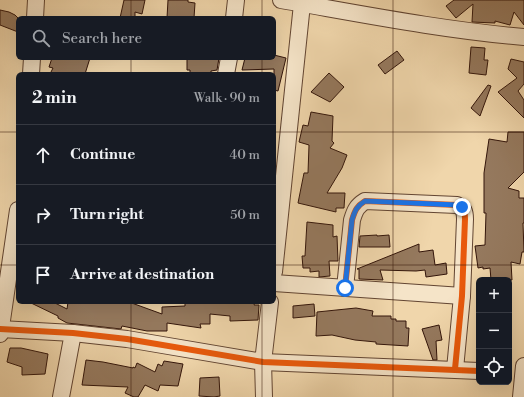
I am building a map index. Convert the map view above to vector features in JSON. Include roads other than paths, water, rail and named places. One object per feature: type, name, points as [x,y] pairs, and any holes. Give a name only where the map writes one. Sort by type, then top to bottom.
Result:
[{"type":"street","points":[[35,16],[36,0]]},
{"type":"street","points":[[234,16],[236,0]]},
{"type":"street","points":[[281,0],[413,24],[479,33],[524,36]]},
{"type":"street","points":[[276,253],[302,4]]},
{"type":"street","points":[[31,72],[32,60]]},
{"type":"street","points":[[226,72],[228,60]]},
{"type":"street","points":[[345,288],[352,220],[355,210],[359,205],[365,201],[457,205],[462,207],[465,212],[462,296],[455,369]]},
{"type":"street","points":[[0,334],[16,222]]},
{"type":"street","points":[[276,283],[462,296]]},
{"type":"street","points":[[264,397],[263,362],[270,304]]},
{"type":"street","points":[[0,329],[73,333],[127,339],[263,362],[476,371]]},
{"type":"street","points":[[61,397],[73,333]]},
{"type":"street","points":[[520,371],[521,397]]}]
